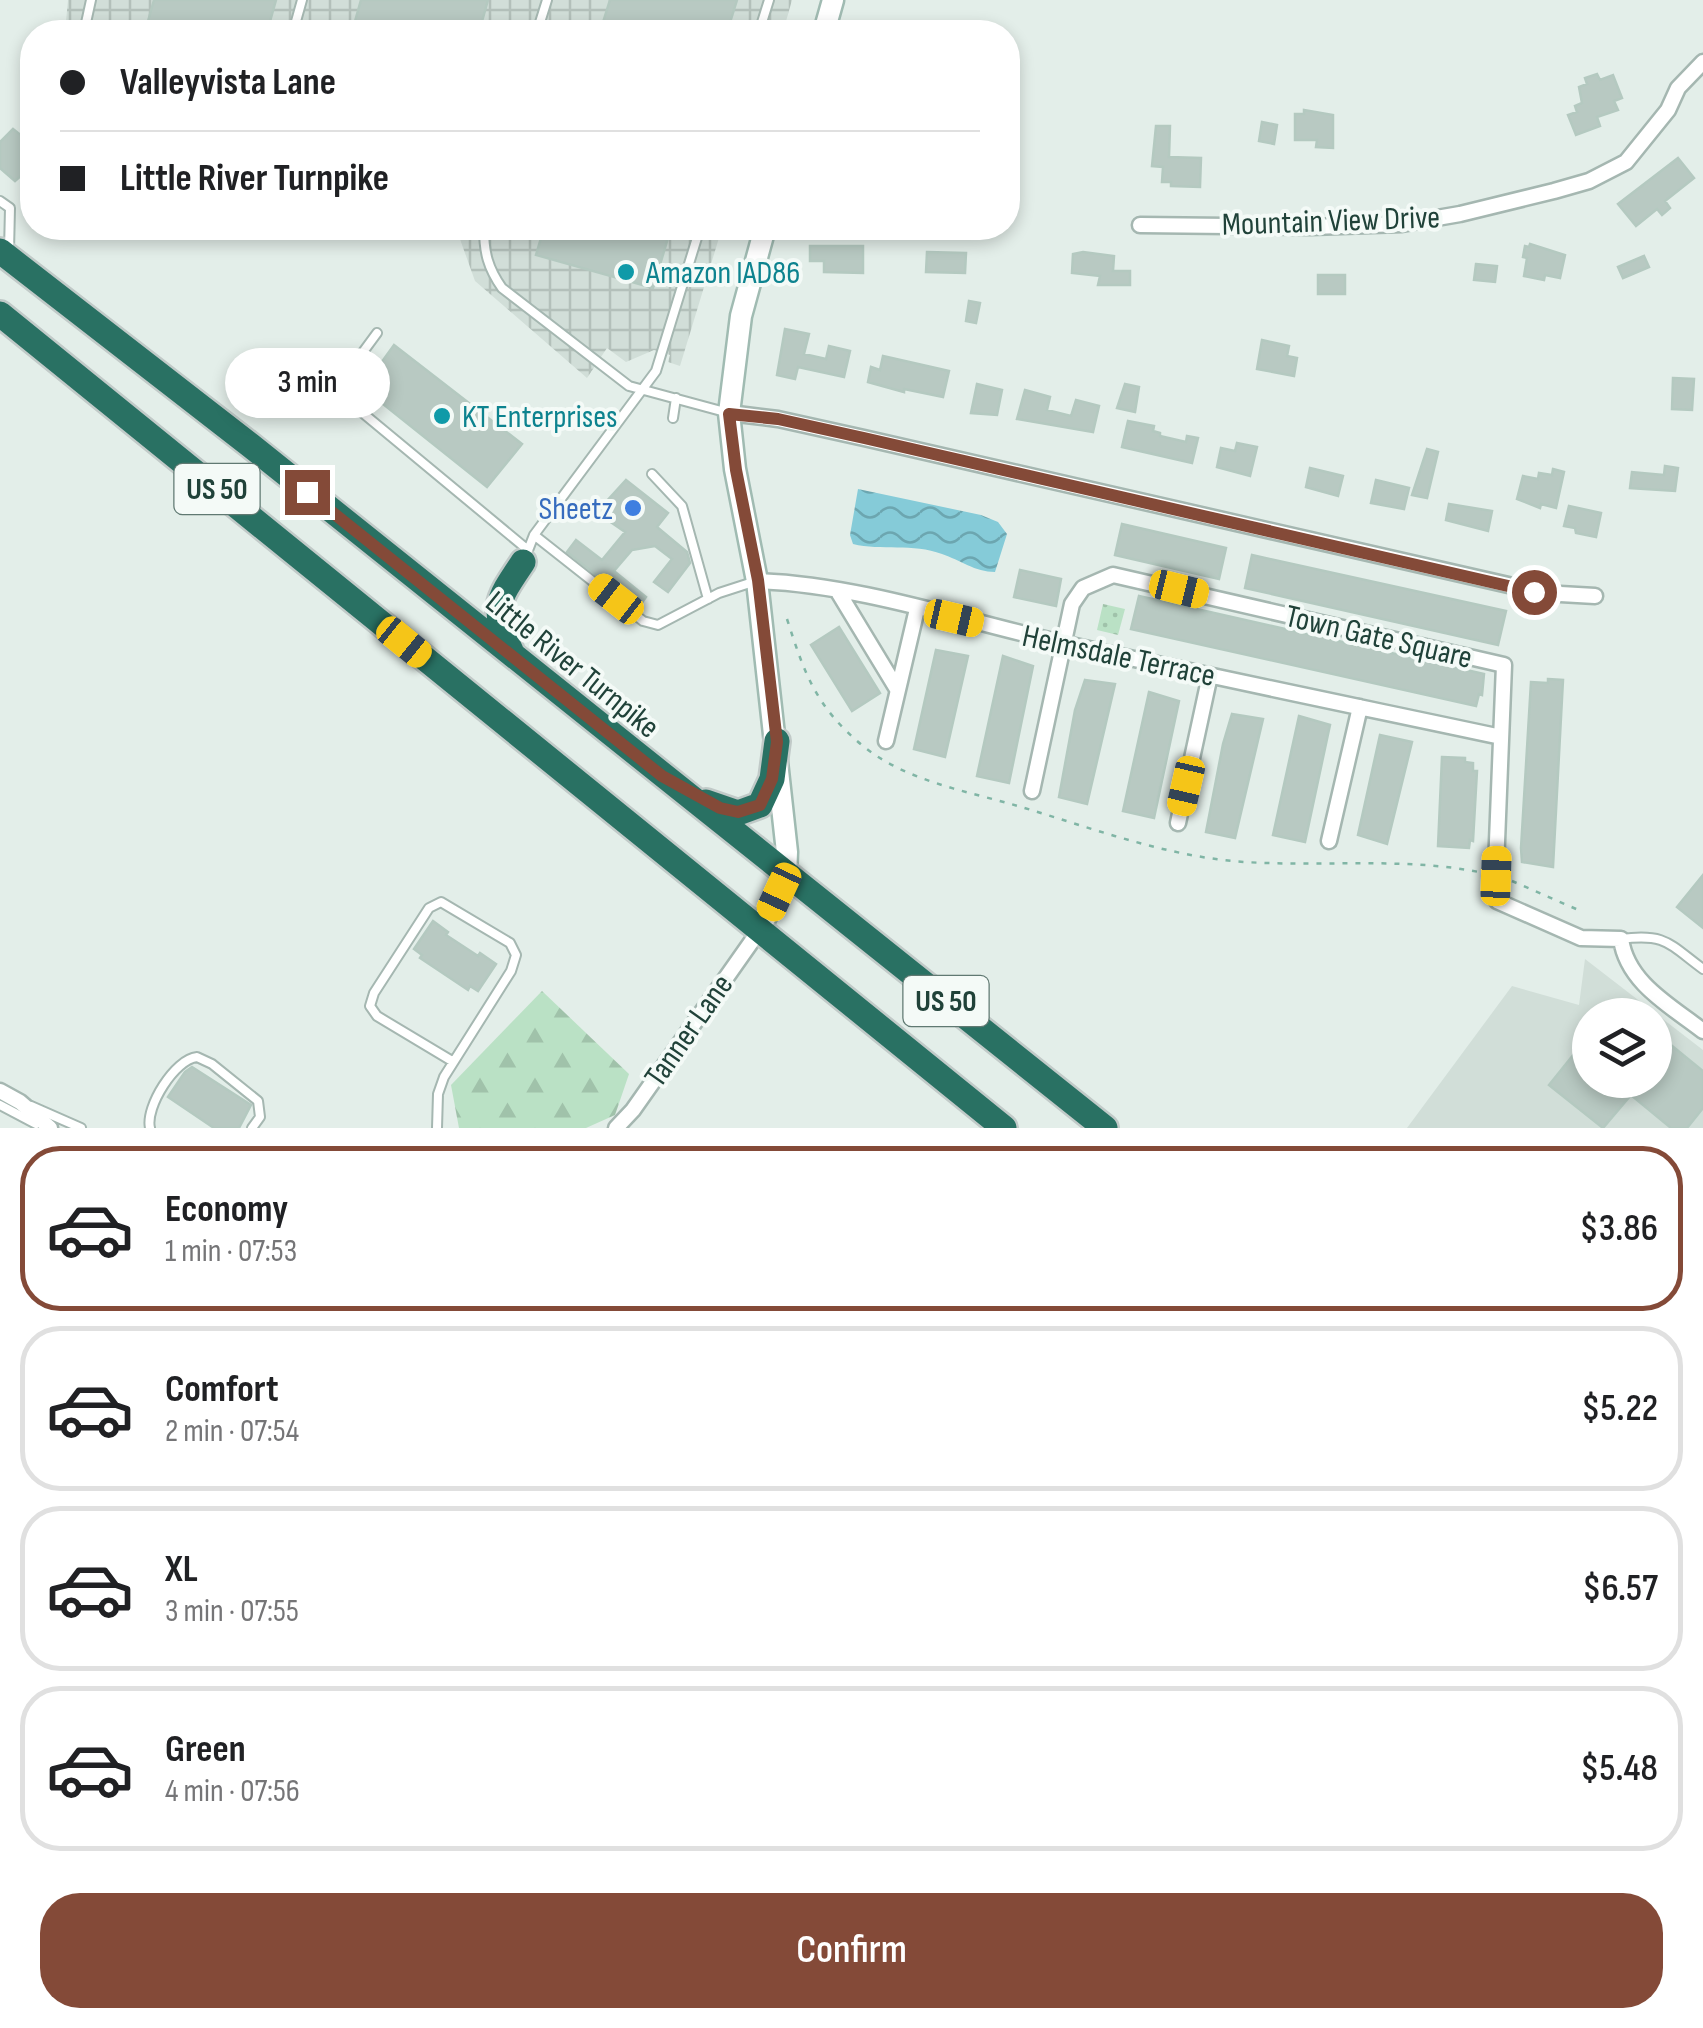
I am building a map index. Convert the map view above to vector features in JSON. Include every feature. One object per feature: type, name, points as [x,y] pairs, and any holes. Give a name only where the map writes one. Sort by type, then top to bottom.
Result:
[{"type":"highway","name":"Little River Turnpike","points":[[4,254],[1105,1128]]},
{"type":"highway","name":"US 50","points":[[0,314],[1004,1128]]},
{"type":"highway","points":[[514,658],[497,608],[526,556]]},
{"type":"highway","points":[[662,776],[720,808],[738,812],[755,809],[769,791],[777,742]]},
{"type":"street","name":"Mountain View Drive","points":[[1140,225],[1402,224],[1554,192],[1589,181],[1626,162],[1668,110],[1678,88],[1703,62]]},
{"type":"street","points":[[759,931],[786,875],[787,852],[758,580],[729,414],[741,316],[761,240]]},
{"type":"street","points":[[729,414],[778,419],[864,438],[1543,594],[1595,596]]},
{"type":"street","name":"Town Gate Square","points":[[1063,643],[1072,604],[1084,588],[1113,575],[1504,665],[1494,892],[1497,900],[1567,934],[1621,939]]},
{"type":"street","name":"Helmsdale Terrace","points":[[758,580],[836,590],[1501,737]]},
{"type":"street","points":[[836,590],[897,689]]},
{"type":"street","points":[[886,740],[917,609]]},
{"type":"street","points":[[1032,791],[1063,643]]},
{"type":"street","points":[[1178,823],[1210,675]]},
{"type":"street","points":[[1329,841],[1360,706]]},
{"type":"street","name":"Tanner Lane","points":[[616,1128],[759,931]]},
{"type":"street","points":[[1621,939],[1623,953],[1643,984],[1703,1031]]},
{"type":"street","points":[[0,1092],[20,1102],[47,1128]]},
{"type":"lane","points":[[0,201],[10,208],[4,254]]},
{"type":"lane","points":[[484,240],[489,269],[502,288],[613,374],[642,391],[729,414]]},
{"type":"lane","points":[[377,333],[334,390],[526,556],[534,535],[593,451],[656,371],[696,240]]},
{"type":"lane","points":[[673,418],[676,398]]},
{"type":"lane","points":[[652,474],[682,506],[708,599]]},
{"type":"lane","points":[[534,535],[643,620],[658,625],[708,599],[758,580]]},
{"type":"lane","points":[[438,1128],[438,1094],[452,1061],[512,970],[516,955],[510,944],[442,902],[429,908],[374,993],[370,1006],[377,1016],[452,1061]]},
{"type":"lane","points":[[1621,939],[1649,935],[1662,938],[1703,969]]},
{"type":"lane","points":[[150,1128],[150,1112],[178,1064],[197,1057],[212,1064],[258,1102],[260,1117],[252,1128]]},
{"type":"lane","points":[[20,1102],[81,1128]]},
{"type":"lane","points":[[0,1106],[47,1128]]},
{"type":"path","points":[[787,619],[800,665],[834,718],[867,750],[910,774],[1199,856],[1292,864],[1418,862],[1488,874]]},
{"type":"path","points":[[1504,878],[1583,912]]},
{"type":"shaded area","points":[[68,0],[792,0],[786,20],[66,20]]},
{"type":"shaded area","points":[[460,240],[718,240],[680,366],[668,362],[670,355],[654,350],[626,362],[607,348],[587,378],[475,281]]},
{"type":"shaded area","points":[[1585,959],[1636,998],[1580,998]]},
{"type":"shaded area","points":[[1512,986],[1572,1003],[1572,1098],[1672,1098],[1672,1026],[1703,1050],[1703,1128],[1407,1128]]},
{"type":"green space","points":[[1103,604],[1125,609],[1118,635],[1097,630]]},
{"type":"green space","points":[[542,991],[629,1074],[615,1115],[586,1128],[459,1128],[451,1085]]},
{"type":"water","points":[[858,489],[998,522],[1007,534],[995,572],[931,551],[853,544],[850,535]]},
{"type":"building","points":[[154,0],[276,0],[270,20],[148,20]]},
{"type":"building","points":[[361,0],[488,0],[482,20],[355,20]]},
{"type":"building","points":[[610,0],[737,0],[731,20],[604,20]]},
{"type":"building","points":[[1597,74],[1600,80],[1613,75],[1622,98],[1614,101],[1618,110],[1597,117],[1600,126],[1576,135],[1568,115],[1577,112],[1575,106],[1582,103],[1579,87],[1587,84],[1585,78]]},
{"type":"building","points":[[1304,110],[1333,115],[1333,148],[1316,147],[1317,140],[1295,140],[1295,114],[1304,114]]},
{"type":"building","points":[[1262,122],[1277,125],[1274,144],[1259,141]]},
{"type":"building","points":[[1156,126],[1170,126],[1169,157],[1201,158],[1200,187],[1162,182],[1163,167],[1152,166]]},
{"type":"building","points":[[13,129],[20,135],[20,177],[15,181],[0,168],[0,142]]},
{"type":"building","points":[[1678,158],[1694,178],[1665,201],[1670,208],[1662,215],[1657,209],[1636,226],[1618,204]]},
{"type":"building","name":"Amazon IAD86","points":[[540,240],[667,240],[653,288],[536,255]]},
{"type":"building","points":[[1530,244],[1565,255],[1560,278],[1524,276],[1525,246]]},
{"type":"building","points":[[810,246],[863,246],[863,273],[824,272],[824,261],[810,261]]},
{"type":"building","points":[[927,252],[966,253],[965,273],[926,272]]},
{"type":"building","points":[[1073,254],[1114,256],[1113,271],[1130,271],[1130,285],[1098,285],[1100,276],[1072,273]]},
{"type":"building","points":[[1644,256],[1649,267],[1623,278],[1618,267]]},
{"type":"building","points":[[1476,264],[1497,266],[1495,282],[1474,280]]},
{"type":"building","points":[[1318,275],[1345,275],[1345,294],[1318,294]]},
{"type":"building","points":[[969,301],[980,303],[976,323],[966,321]]},
{"type":"building","points":[[785,329],[809,334],[804,354],[826,359],[829,346],[850,351],[844,377],[798,367],[795,379],[777,375]]},
{"type":"building","points":[[1262,340],[1289,346],[1287,356],[1297,358],[1294,376],[1257,369]]},
{"type":"building","name":"KT Enterprises","points":[[394,345],[522,444],[487,487],[363,388]]},
{"type":"building","points":[[883,356],[949,371],[943,397],[868,382],[871,367],[880,370]]},
{"type":"building","points":[[1673,378],[1694,379],[1692,410],[1672,409]]},
{"type":"building","points":[[977,384],[1002,390],[997,415],[971,413]]},
{"type":"building","points":[[1125,384],[1139,387],[1135,412],[1117,408]]},
{"type":"building","points":[[1025,390],[1050,397],[1047,410],[1071,416],[1076,400],[1099,406],[1093,432],[1017,419]]},
{"type":"building","points":[[1128,421],[1154,426],[1153,431],[1160,436],[1186,442],[1187,436],[1198,438],[1192,463],[1122,447]]},
{"type":"building","points":[[1237,443],[1257,447],[1250,476],[1217,467],[1221,448],[1235,451]]},
{"type":"building","points":[[1427,449],[1438,452],[1427,498],[1412,495]]},
{"type":"building","points":[[1665,466],[1678,468],[1675,491],[1630,488],[1632,472],[1664,475]]},
{"type":"building","points":[[1310,468],[1343,476],[1338,496],[1306,487]]},
{"type":"building","points":[[1553,469],[1564,472],[1556,508],[1541,504],[1540,508],[1517,499],[1523,476],[1538,479],[1539,473],[1552,475]]},
{"type":"building","name":"Sheetz","points":[[626,480],[668,513],[657,527],[687,552],[690,563],[668,592],[654,582],[672,559],[655,546],[632,550],[614,571],[646,597],[638,608],[567,552],[576,540],[602,560],[625,532],[605,518],[605,503]]},
{"type":"building","points":[[1376,480],[1409,488],[1404,509],[1371,503]]},
{"type":"building","points":[[1449,504],[1492,511],[1488,531],[1446,520]]},
{"type":"building","points":[[1569,506],[1601,513],[1596,537],[1564,526]]},
{"type":"building","points":[[1122,524],[1226,548],[1219,579],[1115,555]]},
{"type":"building","points":[[1252,555],[1506,611],[1498,645],[1245,588]]},
{"type":"building","points":[[1020,570],[1061,579],[1056,606],[1014,597]]},
{"type":"building","points":[[1139,596],[1484,674],[1482,695],[1479,694],[1476,706],[1131,629]]},
{"type":"building","points":[[839,627],[880,693],[852,711],[811,645]]},
{"type":"building","points":[[936,650],[968,656],[945,757],[914,749]]},
{"type":"building","points":[[1003,656],[1033,666],[1009,783],[977,776]]},
{"type":"building","points":[[1548,679],[1563,680],[1553,867],[1522,862],[1521,848],[1531,682],[1548,683]]},
{"type":"building","points":[[1085,680],[1115,684],[1087,804],[1059,797],[1075,710]]},
{"type":"building","points":[[1149,692],[1179,701],[1154,818],[1123,811]]},
{"type":"building","points":[[1232,714],[1263,719],[1235,838],[1206,832]]},
{"type":"building","points":[[1299,716],[1330,725],[1305,842],[1273,835]]},
{"type":"building","points":[[1380,735],[1412,742],[1387,844],[1358,835]]},
{"type":"building","points":[[1442,757],[1465,758],[1477,771],[1473,841],[1470,840],[1469,848],[1438,846]]},
{"type":"building","points":[[1703,875],[1703,928],[1677,907]]},
{"type":"building","points":[[433,921],[448,932],[446,935],[496,964],[478,991],[470,986],[468,990],[420,958],[422,955],[414,949]]},
{"type":"building","points":[[1672,1046],[1703,1071],[1703,1108],[1687,1128],[1671,1128],[1635,1098],[1672,1098]]},
{"type":"building","points":[[1572,1056],[1572,1098],[1628,1098],[1603,1128],[1549,1085]]},
{"type":"building","points":[[192,1067],[251,1105],[239,1128],[214,1128],[168,1097]]},
{"type":"place","name":"Amazon IAD86","points":[[626,272]]},
{"type":"place","name":"KT Enterprises","points":[[442,416]]},
{"type":"place","name":"Sheetz","points":[[633,508]]},
{"type":"route","points":[[307,492],[662,776],[704,801],[738,812],[755,809],[766,798],[777,742],[758,580],[729,414],[778,419],[864,438],[1534,592]]}]
